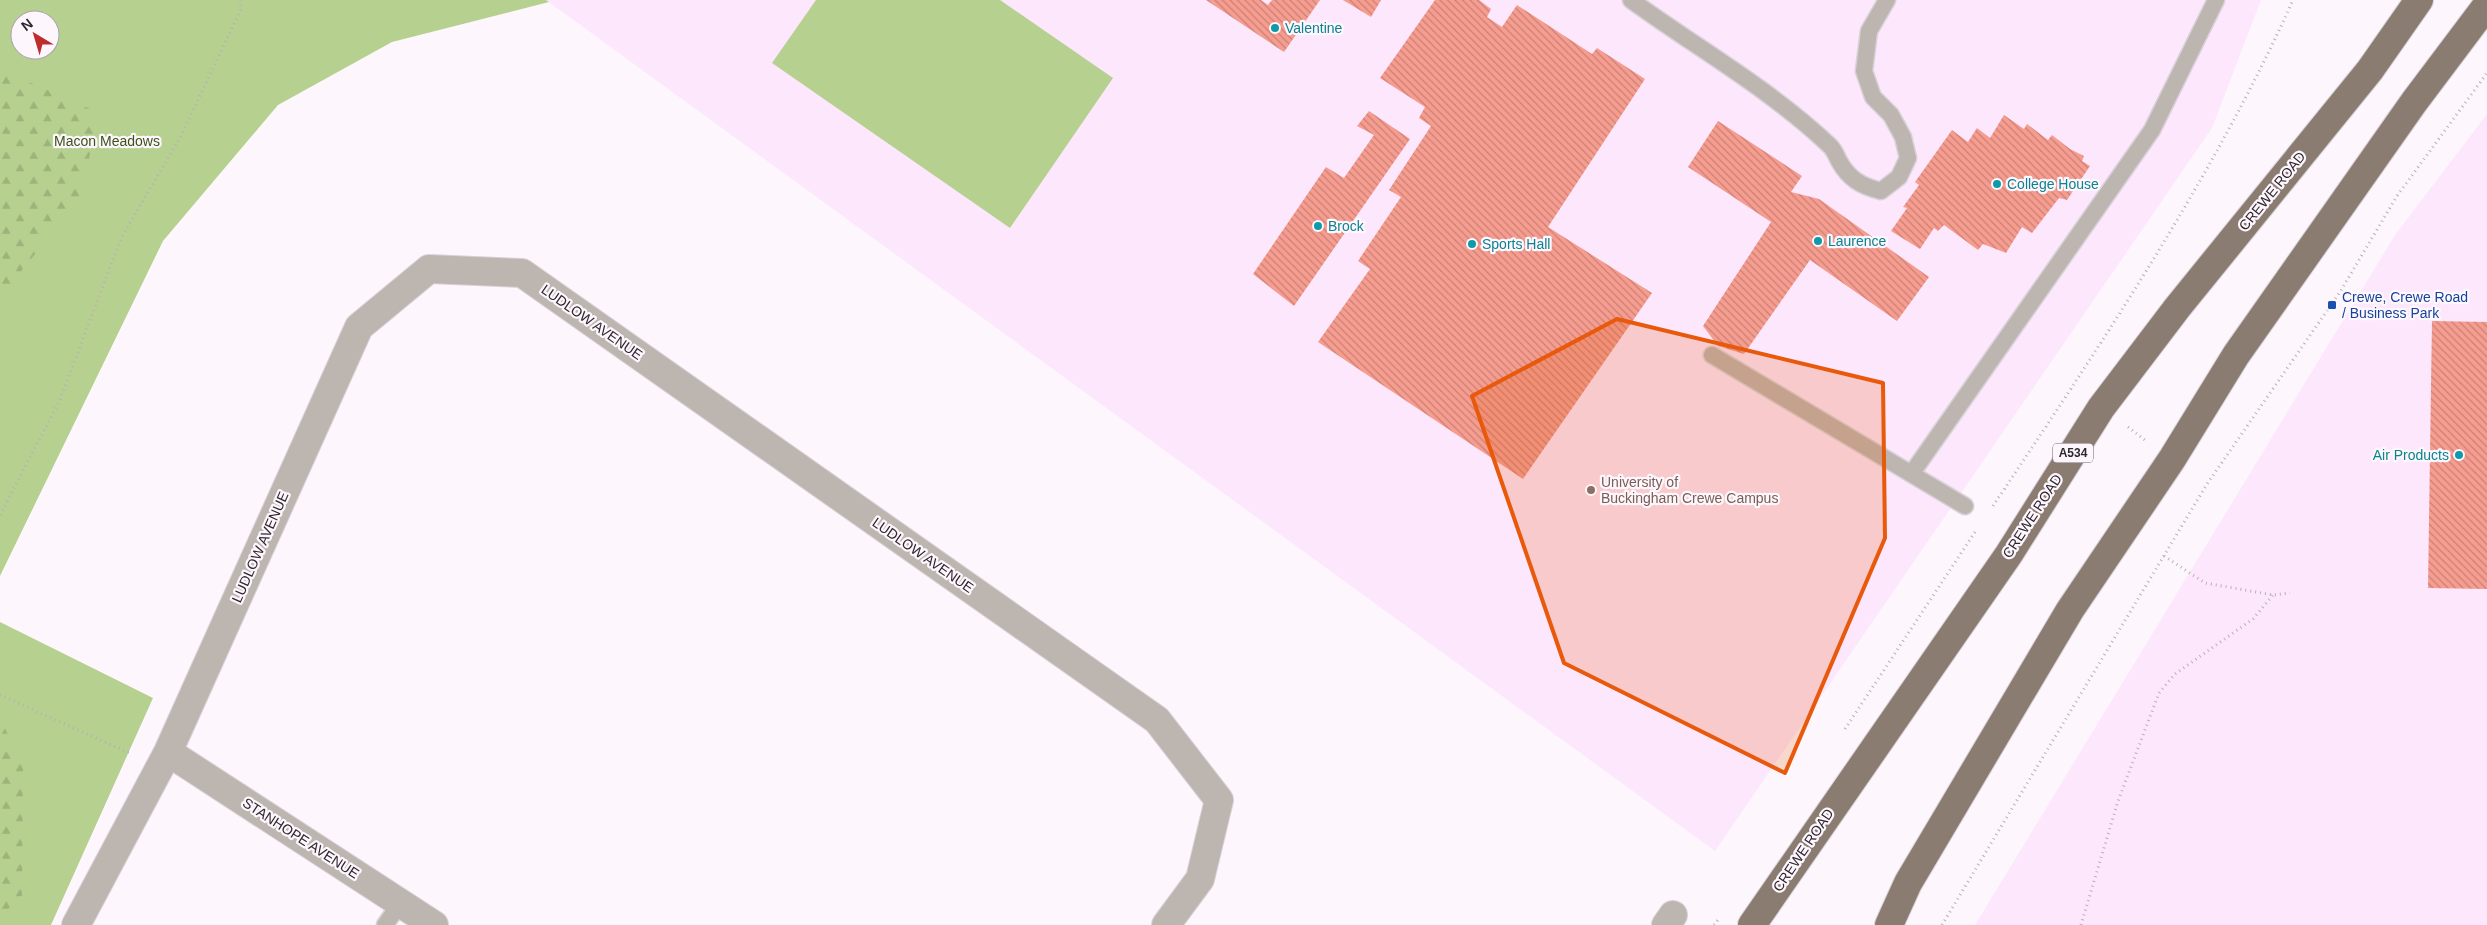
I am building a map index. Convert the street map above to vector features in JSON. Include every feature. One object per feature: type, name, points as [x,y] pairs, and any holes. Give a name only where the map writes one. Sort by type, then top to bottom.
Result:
[{"type":"main road","name":"CREWE ROAD","points":[[1752,925],[2009,554],[2101,408],[2177,308],[2370,70],[2419,0]]},
{"type":"main road","points":[[1889,925],[1908,883],[2070,610],[2172,459],[2236,355],[2414,102],[2487,4]]},
{"type":"street","name":"LUDLOW AVENUE","points":[[76,925],[168,752],[359,327],[429,269],[522,273],[1157,720],[1219,800],[1200,879],[1166,925]]},
{"type":"street","name":"STANHOPE AVENUE","points":[[168,752],[434,925]]},
{"type":"lane","points":[[1631,0],[1797,115],[1832,147],[1846,173],[1860,186],[1880,191],[1899,177],[1908,158],[1903,137],[1891,115],[1874,97],[1864,71],[1868,31],[1887,0]]},
{"type":"lane","points":[[1912,473],[2152,130],[2216,0]]},
{"type":"lane","points":[[1712,355],[1965,506]]},
{"type":"lane","points":[[385,925],[401,902]]},
{"type":"path","points":[[0,515],[60,400],[121,238],[181,136],[241,9],[242,0]]},
{"type":"path","points":[[1989,511],[2072,388],[2180,216],[2231,123],[2293,0]]},
{"type":"path","points":[[1942,925],[2207,484],[2340,292],[2397,196],[2487,73]]},
{"type":"path","points":[[2072,388],[2207,484]]},
{"type":"path","points":[[1840,736],[1978,528]]},
{"type":"path","points":[[2164,556],[2205,583],[2273,595],[2290,593]]},
{"type":"path","points":[[2081,925],[2094,888],[2118,801],[2159,693],[2175,674],[2253,619],[2273,595]]},
{"type":"path","points":[[0,695],[127,752],[168,752]]},
{"type":"path","points":[[1714,925],[1725,908]]},
{"type":"highlighted area","points":[[1617,319],[1883,383],[1885,538],[1785,773],[1564,663],[1472,396]]},
{"type":"shaded area","name":"University of Buckingham Crewe Campus","points":[[546,0],[2261,0],[2212,128],[1715,851]]},
{"type":"shaded area","points":[[2487,114],[2487,925],[1975,925],[2395,235]]},
{"type":"green space","name":"Macon Meadows","points":[[0,0],[546,0],[549,2],[392,42],[278,105],[163,241],[0,576]]},
{"type":"green space","points":[[816,0],[1000,0],[1113,78],[1010,228],[772,63]]},
{"type":"green space","points":[[0,69],[99,113],[80,199],[0,297]]},
{"type":"green space","points":[[0,622],[153,698],[51,925],[0,925]]},
{"type":"green space","points":[[0,718],[23,766],[22,901],[0,913]]},
{"type":"building","name":"Valentine","points":[[1206,0],[1261,0],[1268,5],[1272,0],[1320,0],[1284,52]]},
{"type":"building","name":"Valentine","points":[[1343,0],[1381,0],[1371,17]]},
{"type":"building","name":"Sports Hall","points":[[1435,0],[1479,0],[1491,9],[1487,17],[1502,27],[1517,5],[1592,54],[1597,48],[1645,79],[1548,227],[1652,293],[1523,479],[1318,342],[1370,269],[1358,261],[1401,197],[1389,190],[1431,126],[1419,118],[1425,107],[1380,78]]},
{"type":"building","name":"Brock","points":[[1369,111],[1410,139],[1294,306],[1253,274],[1326,167],[1344,178],[1374,135],[1357,126]]},
{"type":"building","name":"College House","points":[[2004,115],[2024,129],[2027,124],[2048,140],[2052,135],[2070,149],[2084,156],[2082,161],[2090,166],[2067,200],[2059,198],[2032,233],[2022,227],[2006,253],[1983,244],[1978,250],[1944,225],[1938,231],[1934,228],[1920,249],[1891,231],[1907,208],[1903,207],[1919,185],[1915,182],[1952,130],[1968,142],[1977,128],[1990,138]]},
{"type":"building","name":"Laurence","points":[[1718,121],[1802,176],[1791,192],[1819,199],[1929,277],[1897,321],[1810,260],[1744,354],[1718,346],[1703,326],[1771,222],[1688,167]]},
{"type":"building","name":"Air Products","points":[[2432,321],[2487,322],[2487,589],[2428,588]]},
{"type":"place","name":"Valentine","points":[[1275,28]]},
{"type":"place","name":"College House","points":[[1997,184]]},
{"type":"place","name":"Brock","points":[[1318,226]]},
{"type":"place","name":"Laurence","points":[[1818,241]]},
{"type":"place","name":"Sports Hall","points":[[1472,244]]},
{"type":"place","name":"Crewe, Crewe Road / Business Park","points":[[2332,305]]},
{"type":"place","name":"Air Products","points":[[2459,455]]},
{"type":"place","name":"University of Buckingham Crewe Campus","points":[[1591,490]]}]
